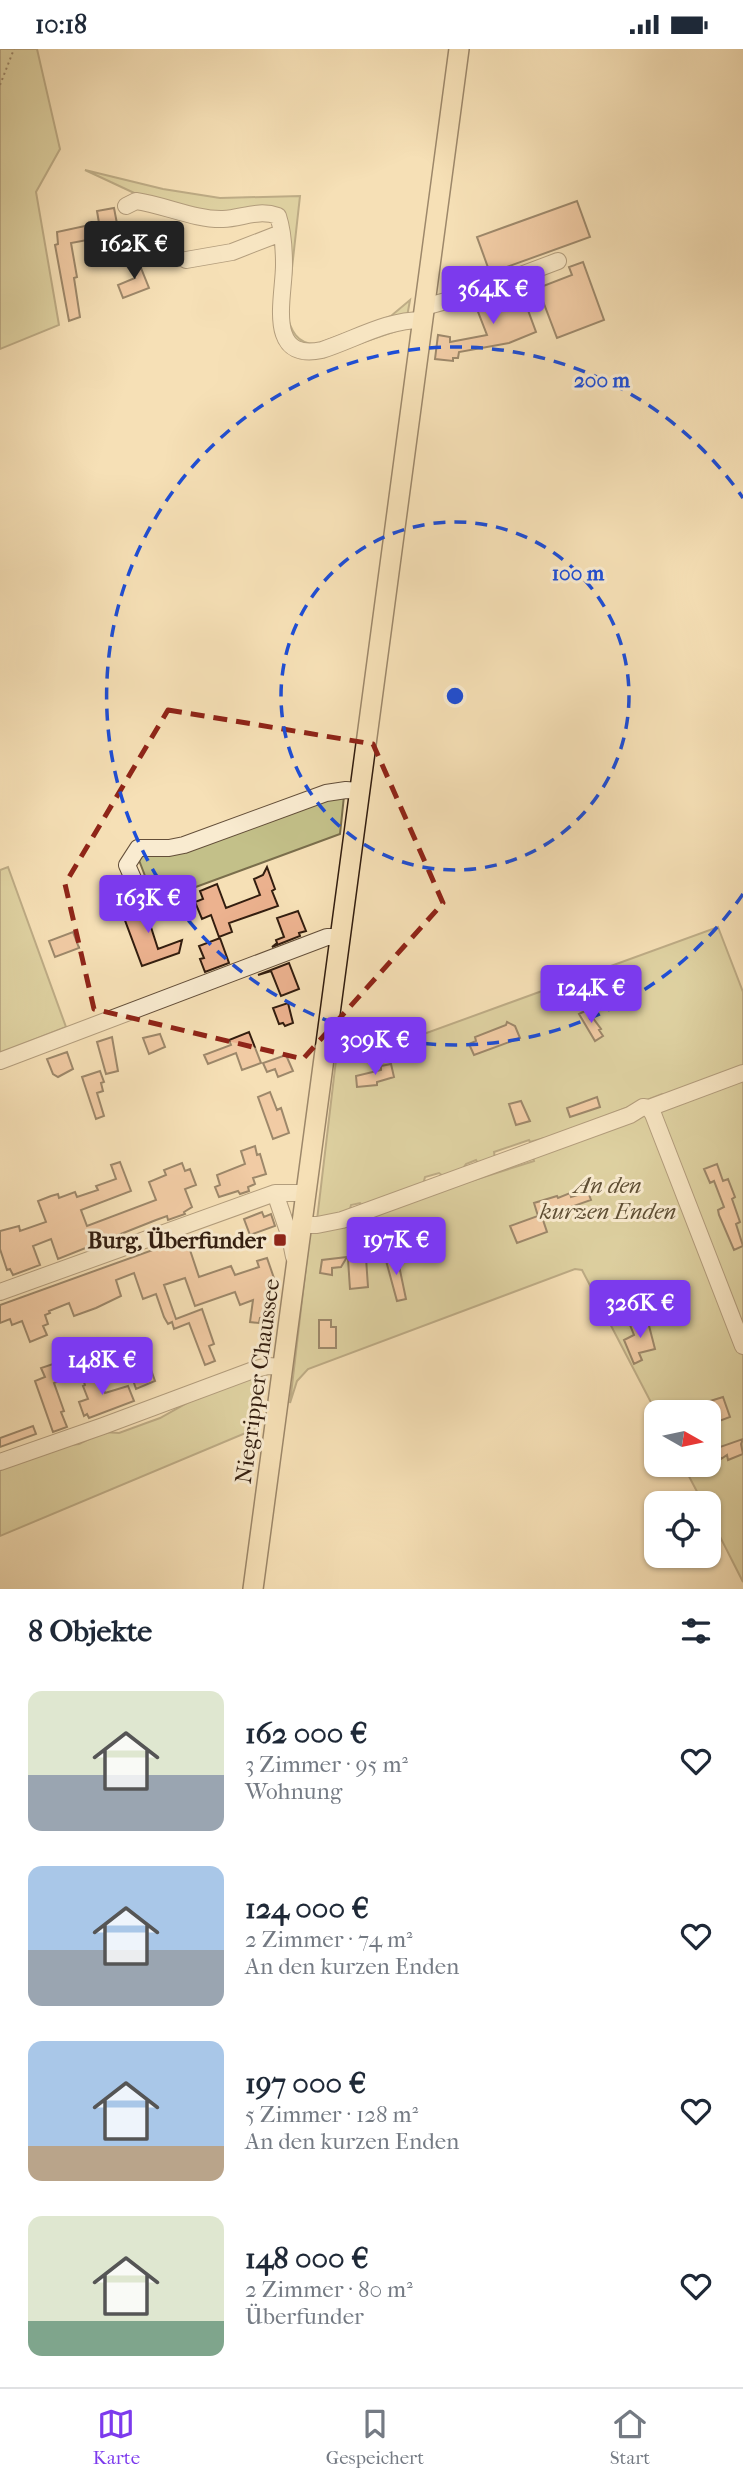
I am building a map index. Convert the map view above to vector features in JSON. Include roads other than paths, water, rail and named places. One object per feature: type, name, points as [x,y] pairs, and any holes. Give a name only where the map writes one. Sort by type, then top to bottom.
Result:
[{"type":"main road","name":"Niegripper Chaussee","points":[[253,1589],[459,49]]},
{"type":"street","points":[[126,206],[136,201],[224,219],[259,212],[278,216],[284,265],[280,321],[292,346],[313,352],[384,325],[423,314],[558,261]]},
{"type":"street","points":[[186,260],[232,252],[281,233]]},
{"type":"street","points":[[142,899],[127,865],[138,848],[184,845],[326,793],[359,791]]},
{"type":"street","points":[[0,1061],[327,937],[340,937]]},
{"type":"street","points":[[302,1225],[342,1220],[630,1115],[643,1107],[649,1108],[743,1073]]},
{"type":"street","points":[[649,1108],[659,1127],[743,1346]]},
{"type":"street","points":[[0,1292],[275,1193],[306,1193]]},
{"type":"street","points":[[275,1193],[290,1237],[296,1269]]},
{"type":"street","points":[[0,1462],[256,1369],[268,1366],[284,1367]]},
{"type":"place","name":"Burg, Überfunder","points":[[280,1240]]},
{"type":"park label","name":"An den kurzen Enden","points":[[608,1198]]}]
